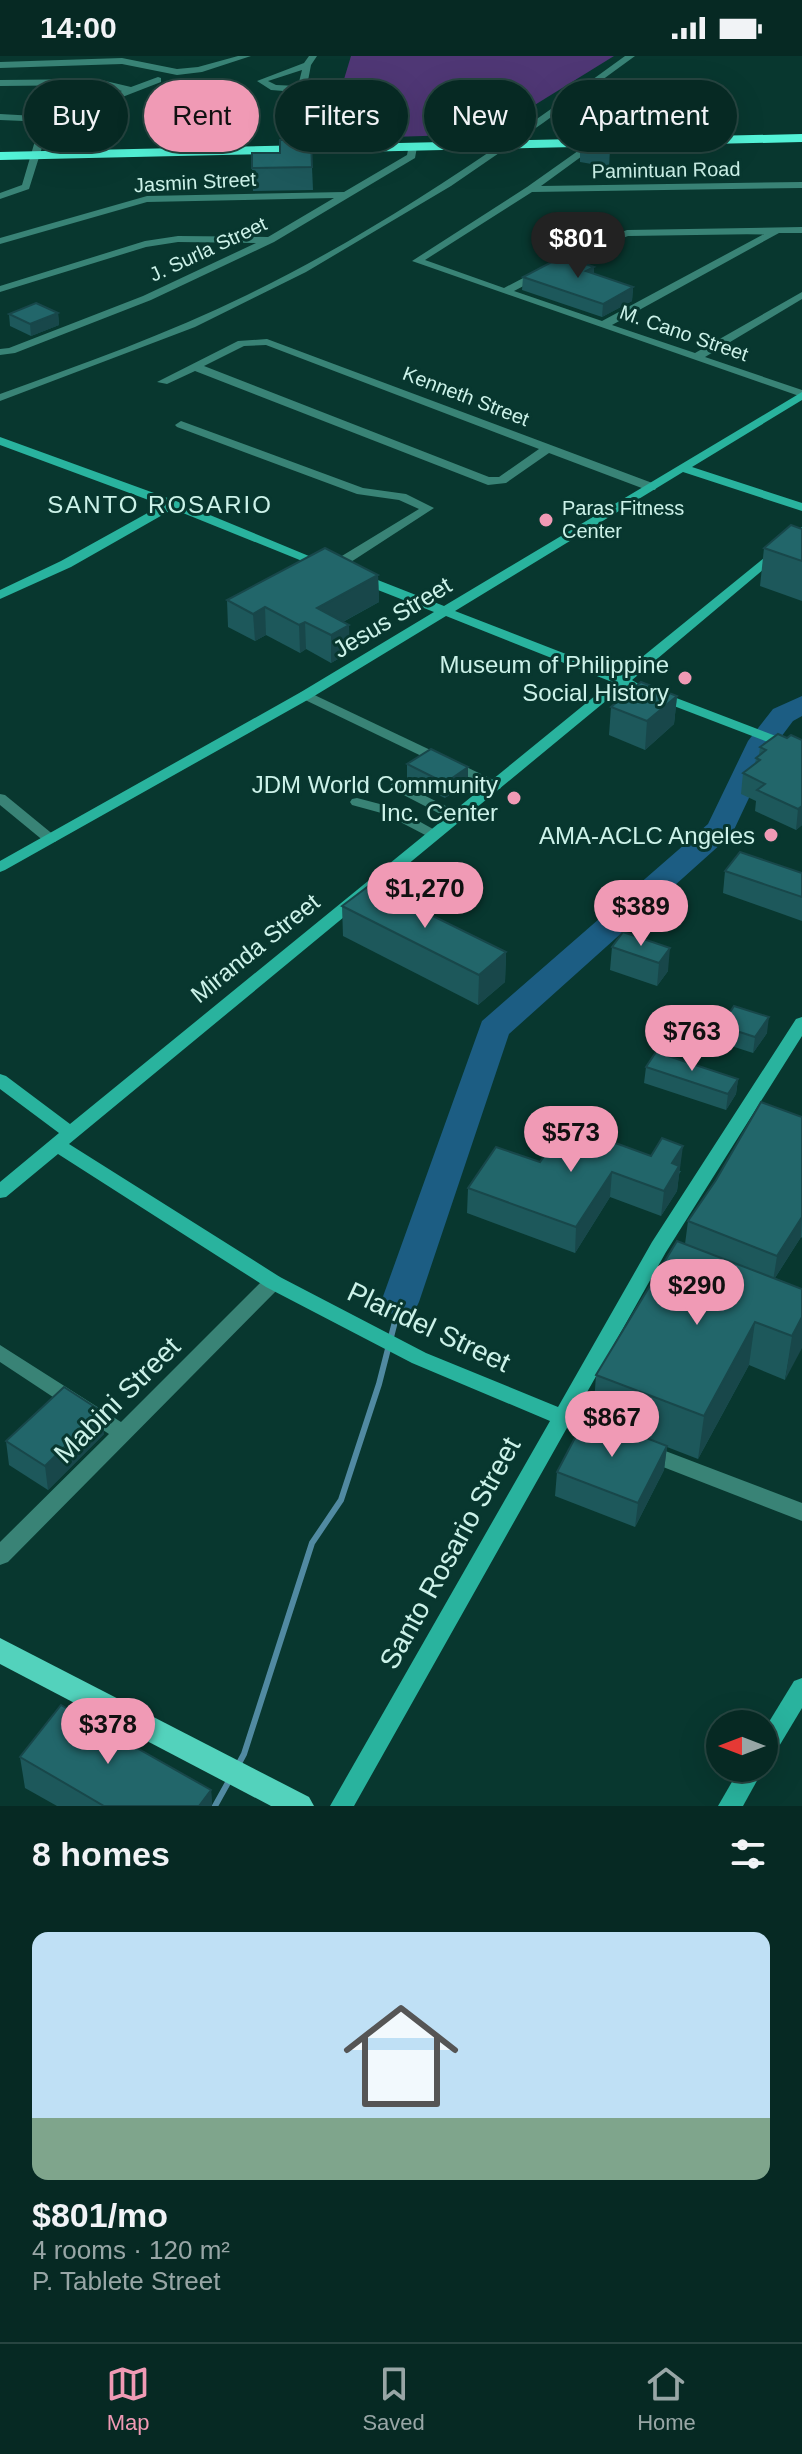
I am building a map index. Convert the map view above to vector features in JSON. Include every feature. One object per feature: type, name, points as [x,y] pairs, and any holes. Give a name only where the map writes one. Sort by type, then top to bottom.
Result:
[{"type":"highway","points":[[737,140],[802,138]]},
{"type":"highway","points":[[408,147],[424,147]]},
{"type":"highway","points":[[0,156],[275,149]]},
{"type":"main road","name":"Jesus Street","points":[[0,867],[306,695],[802,394]]},
{"type":"main road","points":[[0,441],[172,504],[802,751]]},
{"type":"main road","points":[[683,468],[802,507]]},
{"type":"main road","points":[[0,595],[66,564],[172,504]]},
{"type":"main road","name":"Miranda Street","points":[[0,1192],[455,816],[624,681],[802,531]]},
{"type":"main road","name":"Santo Rosario Street","points":[[342,1806],[561,1417],[666,1250],[802,1023]]},
{"type":"main road","name":"Plaridel Street","points":[[0,1080],[63,1138],[273,1282],[419,1358],[561,1417]]},
{"type":"main road","points":[[0,1650],[292,1802]]},
{"type":"main road","points":[[778,1731],[798,1703]]},
{"type":"main road","points":[[730,1806],[745,1782]]},
{"type":"street","points":[[195,56],[222,64]]},
{"type":"street","points":[[0,65],[93,59],[186,72],[247,56]]},
{"type":"street","points":[[536,125],[631,56]]},
{"type":"street","points":[[304,80],[310,60]]},
{"type":"street","points":[[275,88],[261,81],[310,60]]},
{"type":"street","points":[[0,83],[97,82],[130,90],[144,85]]},
{"type":"street","points":[[0,117],[24,118]]},
{"type":"street","name":"J. Surla Street","points":[[0,352],[11,351],[147,298],[270,240],[412,156],[412,147]]},
{"type":"street","points":[[0,196],[26,187],[38,152]]},
{"type":"street","points":[[0,398],[169,335],[253,295],[363,235],[497,152]]},
{"type":"street","points":[[530,189],[582,152]]},
{"type":"street","name":"Pamintuan Road","points":[[530,189],[802,185]]},
{"type":"street","name":"M. Cano Street","points":[[530,189],[417,261],[802,394]]},
{"type":"street","name":"Jasmin Street","points":[[0,241],[147,199],[349,195]]},
{"type":"street","points":[[604,325],[779,230]]},
{"type":"street","points":[[506,291],[588,248],[627,233],[802,230]]},
{"type":"street","points":[[0,289],[145,244],[178,239],[270,240]]},
{"type":"street","points":[[696,357],[802,295]]},
{"type":"street","name":"Kenneth Street","points":[[193,366],[242,343],[267,342],[651,487]]},
{"type":"street","points":[[163,382],[193,366],[488,481],[502,480],[548,448]]},
{"type":"street","points":[[181,425],[361,491],[402,497],[428,508],[332,568]]},
{"type":"street","points":[[306,695],[495,786]]},
{"type":"street","points":[[397,786],[455,816]]},
{"type":"street","points":[[0,798],[50,839]]},
{"type":"street","points":[[357,802],[390,811],[434,834]]},
{"type":"street","name":"Mabini Street","points":[[0,1556],[273,1282]]},
{"type":"street","points":[[0,1352],[123,1433]]},
{"type":"street","name":"Plaridel Street","points":[[561,1417],[802,1512]]},
{"type":"shaded area","points":[[351,56],[614,56],[575,80],[552,80],[552,94],[536,104],[536,80],[424,80],[424,136],[408,136],[408,80],[344,80]]},
{"type":"building","points":[[311,152],[312,167],[252,168],[252,153]]},
{"type":"building","points":[[563,256],[594,267],[586,271],[633,287],[603,304],[523,277]]},
{"type":"building","points":[[36,303],[58,313],[30,324],[9,314]]},
{"type":"building","points":[[791,525],[802,529],[802,561],[764,548]]},
{"type":"building","points":[[325,548],[378,575],[317,608],[349,625],[331,635],[305,622],[299,625],[265,607],[253,614],[227,600]]},
{"type":"building","points":[[641,682],[677,696],[647,721],[611,707]]},
{"type":"building","points":[[778,734],[802,740],[802,806],[798,809],[757,790],[765,784],[743,773],[760,760],[756,758],[766,750],[760,747]]},
{"type":"building","points":[[431,749],[468,767],[445,783],[407,764]]},
{"type":"building","points":[[740,852],[802,873],[802,897],[725,871]]},
{"type":"building","points":[[370,885],[506,952],[479,975],[342,906]]},
{"type":"building","points":[[623,932],[670,948],[659,963],[612,947]]},
{"type":"building","points":[[734,1006],[769,1017],[755,1037],[721,1026]]},
{"type":"building","points":[[656,1052],[738,1079],[728,1094],[646,1067]]},
{"type":"building","points":[[761,1102],[802,1117],[802,1217],[777,1256],[688,1221],[716,1180]]},
{"type":"building","points":[[566,1125],[651,1156],[662,1138],[683,1146],[672,1163],[679,1166],[664,1191],[612,1172],[576,1227],[468,1188],[496,1147],[540,1162]]},
{"type":"building","points":[[677,1241],[802,1289],[802,1317],[792,1336],[755,1322],[704,1416],[596,1375]]},
{"type":"building","points":[[64,1387],[101,1411],[45,1466],[6,1441]]},
{"type":"building","points":[[587,1415],[667,1446],[638,1503],[557,1472]]},
{"type":"building","points":[[61,1705],[211,1790],[199,1806],[104,1806],[20,1757]]},
{"type":"waterway","points":[[400,1302],[494,1029],[721,828],[758,747],[783,715],[802,704]]},
{"type":"waterway","points":[[237,1767],[244,1754],[312,1543],[341,1500],[379,1384],[400,1302]]},
{"type":"waterway","points":[[215,1806],[230,1779]]},
{"type":"place","name":"Paras Fitness Center","points":[[546,520]]},
{"type":"place","name":"Museum of Philippine Social History","points":[[685,678]]},
{"type":"place","name":"JDM World Community Inc. Center","points":[[514,798]]},
{"type":"place","name":"AMA-ACLC Angeles","points":[[771,835]]},
{"type":"district","name":"SANTO ROSARIO","points":[[160,504]]}]
